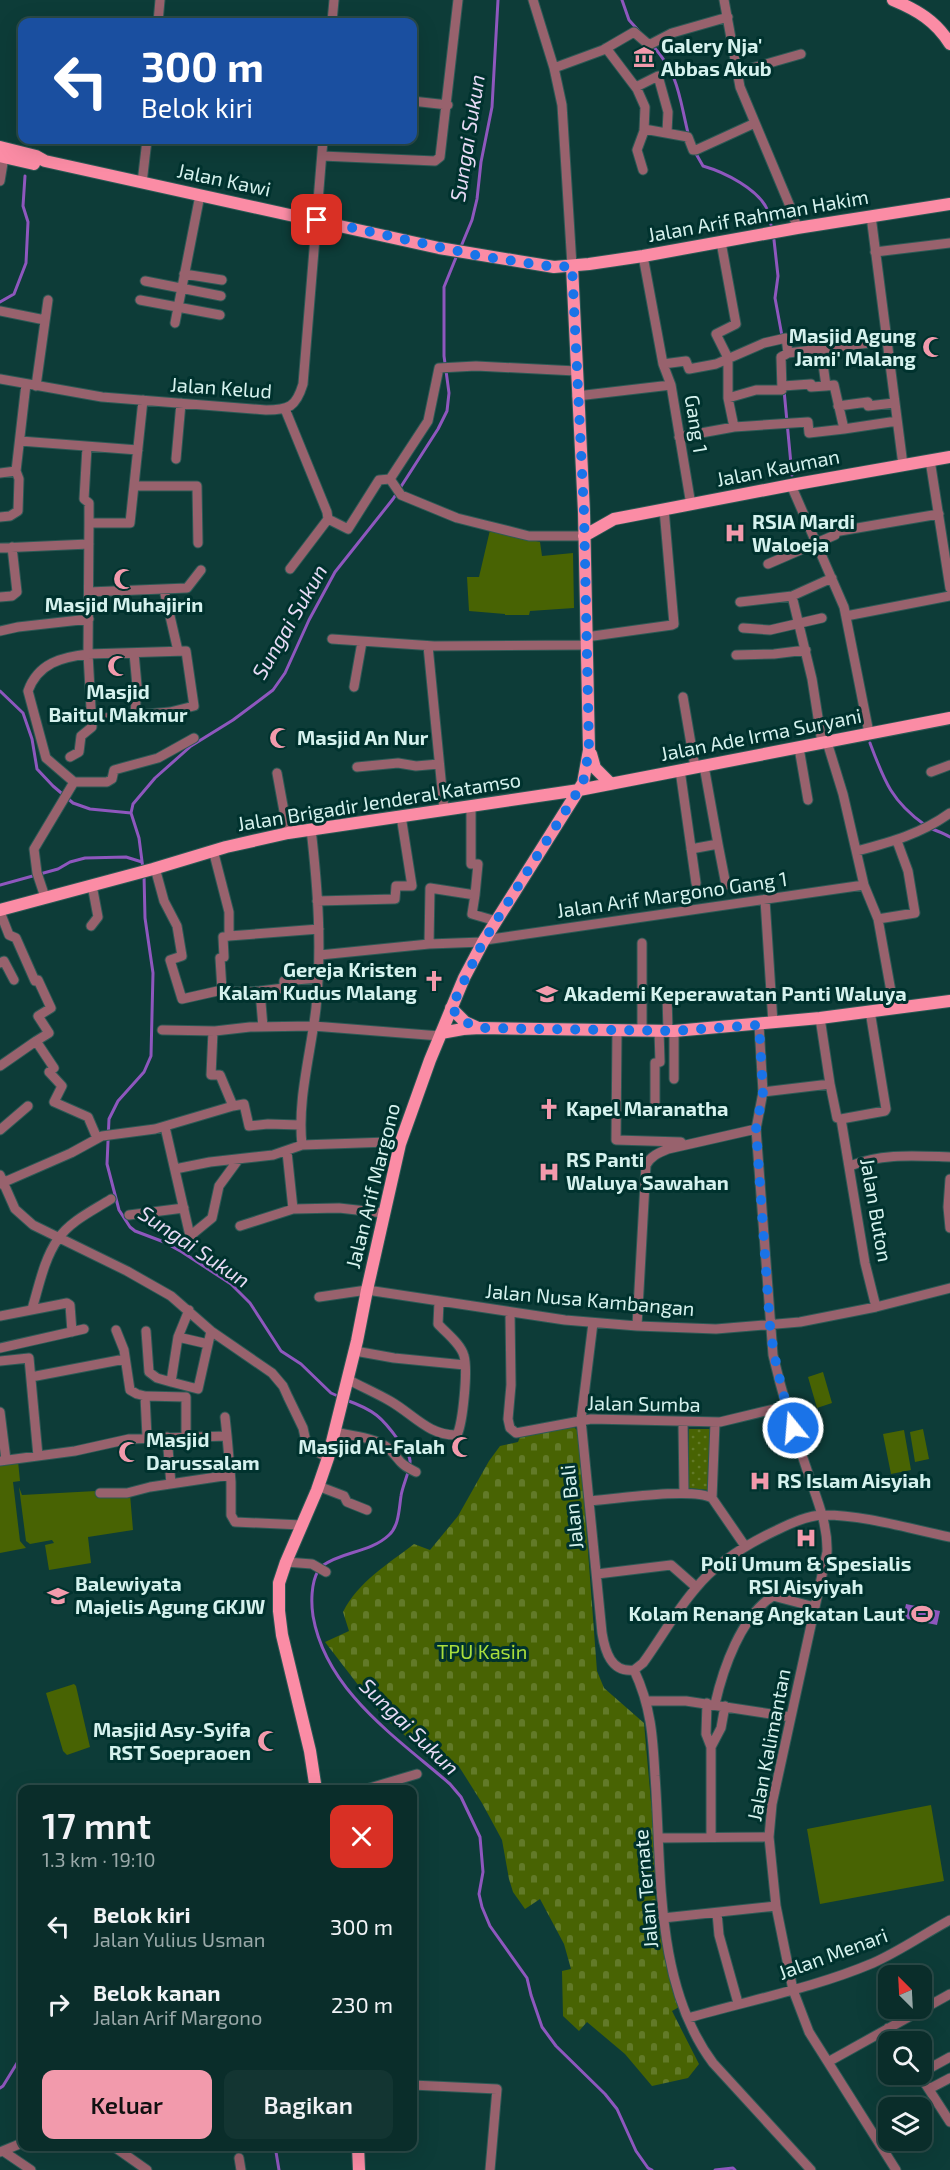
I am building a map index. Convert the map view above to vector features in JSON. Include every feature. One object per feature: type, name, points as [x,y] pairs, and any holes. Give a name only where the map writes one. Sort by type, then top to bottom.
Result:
[{"type":"main road","points":[[893,0],[912,8],[935,23],[950,44]]},
{"type":"main road","name":"Jalan Kawi","points":[[1,153],[36,164],[45,161],[439,248],[554,267],[572,266]]},
{"type":"main road","name":"Jalan Arif Rahman Hakim","points":[[572,266],[950,204]]},
{"type":"main road","points":[[572,266],[584,512],[589,750],[595,768],[611,784]]},
{"type":"main road","name":"Jalan Kauman","points":[[584,512],[598,518],[614,519],[950,457]]},
{"type":"main road","name":"Jalan Kauman","points":[[584,536],[614,519]]},
{"type":"main road","name":"Jalan Ade Irma Suryani","points":[[579,790],[950,718]]},
{"type":"main road","name":"Jalan Arif Margono","points":[[314,1785],[310,1751],[282,1635],[279,1583],[328,1458],[355,1351],[400,1144],[440,1034],[484,941],[583,783],[589,750]]},
{"type":"main road","name":"Jalan Brigadir Jenderal Katamso","points":[[0,911],[213,850],[288,833],[579,790]]},
{"type":"main road","points":[[440,1034],[480,1028],[667,1031],[759,1025],[950,1002]]},
{"type":"main road","points":[[451,1008],[465,1022],[480,1028]]},
{"type":"main road","points":[[358,2151],[359,2170]]},
{"type":"street","points":[[158,18],[160,0]]},
{"type":"street","points":[[332,18],[334,0]]},
{"type":"street","points":[[322,156],[435,161],[441,154],[459,0]]},
{"type":"street","points":[[533,0],[554,68],[562,105],[572,266]]},
{"type":"street","points":[[724,0],[740,87],[797,228]]},
{"type":"street","points":[[554,68],[606,48],[634,32],[651,44],[672,33],[728,17]]},
{"type":"street","points":[[606,48],[636,87],[645,107],[644,129],[637,150],[643,170]]},
{"type":"street","points":[[738,72],[801,54]]},
{"type":"street","points":[[636,87],[658,75],[668,112],[667,132]]},
{"type":"street","points":[[417,102],[448,105]]},
{"type":"street","points":[[644,129],[688,137],[693,150],[696,150],[755,123]]},
{"type":"street","points":[[142,183],[147,144]]},
{"type":"street","name":"Jalan Kelud","points":[[0,379],[102,397],[266,410],[285,409],[298,398],[303,384],[323,144]]},
{"type":"street","points":[[0,181],[1,153]]},
{"type":"street","points":[[175,323],[200,195]]},
{"type":"street","points":[[871,216],[885,340],[903,465]]},
{"type":"street","points":[[722,242],[736,324],[717,332],[728,358],[728,398],[734,428]]},
{"type":"street","points":[[875,252],[950,243]]},
{"type":"street","name":"Gang 1","points":[[642,256],[663,364],[671,385],[691,505]]},
{"type":"street","points":[[184,274],[222,280]]},
{"type":"street","points":[[145,281],[221,296]]},
{"type":"street","points":[[0,517],[10,516],[18,511],[19,478],[16,471],[20,441],[48,300]]},
{"type":"street","points":[[140,300],[220,315]]},
{"type":"street","points":[[0,311],[45,320]]},
{"type":"street","points":[[663,364],[686,361],[689,369],[716,364],[764,343],[782,338],[786,355],[782,390],[756,390],[728,398]]},
{"type":"street","points":[[786,355],[885,340]]},
{"type":"street","points":[[821,349],[826,386]]},
{"type":"street","points":[[392,483],[428,422],[438,370],[446,367],[576,371]]},
{"type":"street","points":[[577,396],[671,385]]},
{"type":"street","points":[[784,386],[834,385],[844,429]]},
{"type":"street","points":[[89,523],[130,523],[144,400]]},
{"type":"street","points":[[838,406],[868,402],[868,406],[894,403]]},
{"type":"street","points":[[176,459],[181,403]]},
{"type":"street","points":[[285,409],[328,519],[290,569]]},
{"type":"street","points":[[679,437],[734,428],[808,422],[809,433],[897,422]]},
{"type":"street","points":[[20,441],[138,450]]},
{"type":"street","points":[[70,757],[79,752],[81,736],[92,727],[88,654],[90,503],[84,499],[87,447]]},
{"type":"street","points":[[930,460],[950,588]]},
{"type":"street","points":[[0,473],[16,471]]},
{"type":"street","points":[[328,519],[348,529],[379,480],[392,483],[401,495],[449,515],[514,534],[540,537],[584,536]]},
{"type":"street","points":[[791,485],[846,615],[869,733]]},
{"type":"street","points":[[134,486],[196,486],[198,543]]},
{"type":"street","points":[[332,639],[431,646],[586,641],[672,626],[674,624],[664,510]]},
{"type":"street","points":[[768,564],[835,535],[834,532],[939,514]]},
{"type":"street","points":[[0,548],[89,544]]},
{"type":"street","points":[[0,597],[12,596],[17,592],[12,547]]},
{"type":"street","points":[[89,592],[187,588],[201,570]]},
{"type":"street","points":[[740,602],[792,596],[832,578]]},
{"type":"street","points":[[164,590],[178,651]]},
{"type":"street","points":[[792,596],[806,650],[824,742],[843,794],[864,885],[878,919],[894,1008]]},
{"type":"street","points":[[846,615],[950,596]]},
{"type":"street","points":[[743,628],[770,630],[822,618]]},
{"type":"street","points":[[0,631],[88,619]]},
{"type":"street","points":[[354,687],[362,642]]},
{"type":"street","points":[[431,646],[444,810]]},
{"type":"street","points":[[736,655],[806,650]]},
{"type":"street","points":[[92,719],[170,712],[194,706],[186,651],[88,654],[61,658],[54,661],[33,681],[28,691],[47,760],[74,782],[107,782],[112,779],[114,770],[158,758],[194,738]]},
{"type":"street","points":[[134,653],[135,715]]},
{"type":"street","points":[[682,697],[700,766],[726,885]]},
{"type":"street","points":[[799,747],[808,800]]},
{"type":"street","points":[[357,767],[439,764]]},
{"type":"street","points":[[931,772],[950,765]]},
{"type":"street","points":[[680,770],[696,883]]},
{"type":"street","points":[[277,773],[288,833]]},
{"type":"street","points":[[45,897],[37,875],[34,849],[74,782]]},
{"type":"street","points":[[471,806],[471,864],[478,864],[472,914],[496,921]]},
{"type":"street","points":[[857,851],[897,841],[928,828],[950,813]]},
{"type":"street","points":[[317,901],[395,900],[396,886],[412,886],[401,816]]},
{"type":"street","points":[[302,1145],[300,1125],[320,955],[311,829]]},
{"type":"street","points":[[878,919],[915,913],[908,871],[897,841]]},
{"type":"street","points":[[691,849],[718,844]]},
{"type":"street","points":[[213,850],[229,912],[229,936]]},
{"type":"street","points":[[154,868],[164,901],[177,926],[182,956],[170,960],[182,999],[222,990],[237,992],[284,988],[284,981],[318,978]]},
{"type":"street","points":[[91,926],[98,917],[94,884]]},
{"type":"street","name":"Jalan Arif Margono Gang 1","points":[[320,955],[484,941],[864,885]]},
{"type":"street","points":[[429,944],[429,888],[475,895]]},
{"type":"street","points":[[765,900],[773,1023]]},
{"type":"street","points":[[0,911],[9,935],[16,938],[35,981],[38,980],[51,1008],[38,1016],[49,1034],[0,1066]]},
{"type":"street","points":[[222,990],[220,958],[224,957],[223,937],[319,929]]},
{"type":"street","points":[[642,943],[642,1031]]},
{"type":"street","points":[[0,963],[4,961],[14,980]]},
{"type":"street","points":[[260,991],[263,1027]]},
{"type":"street","points":[[667,995],[667,1031],[674,1079]]},
{"type":"street","points":[[842,1119],[886,1109],[870,1011]]},
{"type":"street","name":"Jalan Buton","points":[[820,1018],[830,1084],[837,1118],[842,1119],[865,1263],[876,1307]]},
{"type":"street","name":"Jalan Kalimantan","points":[[759,1025],[763,1092],[756,1129],[773,1355],[822,1515],[827,1541],[815,1607],[772,1803],[769,1837],[776,1906],[793,1990],[806,2027],[896,2170]]},
{"type":"street","points":[[162,1030],[213,1031],[313,1026],[440,1034]]},
{"type":"street","points":[[213,1031],[211,1075],[220,1075],[233,1106]]},
{"type":"street","points":[[618,1031],[616,1140],[702,1141]]},
{"type":"street","points":[[655,1106],[655,1063],[660,1062],[667,1031]]},
{"type":"street","points":[[36,1041],[54,1068],[49,1072],[62,1086],[54,1102],[88,1117],[99,1137]]},
{"type":"street","points":[[763,1092],[830,1084]]},
{"type":"street","points":[[300,1125],[249,1126],[244,1104],[233,1106],[165,1127],[99,1137],[71,1153],[1,1180],[20,1216],[33,1225],[142,1279],[171,1296],[212,1331],[272,1373],[283,1386],[303,1428],[307,1446],[328,1458]]},
{"type":"street","points":[[0,1130],[28,1106]]},
{"type":"street","points":[[165,1127],[190,1236],[212,1218],[219,1186],[238,1160]]},
{"type":"street","points":[[637,1326],[646,1165],[657,1153],[756,1129]]},
{"type":"street","points":[[174,1169],[286,1152],[302,1145],[388,1142],[400,1144]]},
{"type":"street","points":[[657,1142],[657,1153]]},
{"type":"street","points":[[286,1152],[293,1209]]},
{"type":"street","points":[[850,1166],[871,1159],[896,1156],[950,1157]]},
{"type":"street","points":[[950,1179],[948,1207],[950,1228]]},
{"type":"street","points":[[32,1310],[46,1263],[59,1238],[77,1221],[111,1198]]},
{"type":"street","points":[[129,1215],[184,1208]]},
{"type":"street","points":[[240,1226],[293,1209],[339,1208],[384,1213]]},
{"type":"street","name":"Jalan Nusa Kambangan","points":[[319,1297],[367,1290],[510,1313],[593,1323],[700,1329],[770,1326],[800,1322],[876,1307],[950,1288]]},
{"type":"street","points":[[347,1379],[392,1402],[422,1425],[444,1434],[459,1433],[464,1354],[438,1324],[439,1302]]},
{"type":"street","points":[[0,1316],[69,1304],[72,1332]]},
{"type":"street","points":[[171,1382],[178,1337],[189,1310]]},
{"type":"street","name":"Jalan Sumba","points":[[510,1313],[511,1385],[508,1419],[510,1428],[518,1432],[581,1420],[715,1423],[787,1406]]},
{"type":"street","name":"Jalan Bali","points":[[593,1323],[581,1420],[602,1634],[609,1659],[615,1665],[630,1671],[634,1670]]},
{"type":"street","points":[[38,1456],[29,1358],[4,1361],[3,1347],[84,1329]]},
{"type":"street","points":[[116,1330],[124,1350],[130,1390],[137,1395],[186,1397],[186,1436]]},
{"type":"street","points":[[146,1331],[149,1372],[171,1382],[198,1389],[212,1331]]},
{"type":"street","points":[[178,1337],[208,1344]]},
{"type":"street","points":[[355,1351],[394,1358],[465,1365]]},
{"type":"street","points":[[31,1377],[125,1359]]},
{"type":"street","points":[[145,1396],[147,1437]]},
{"type":"street","points":[[0,1412],[3,1461],[101,1446],[129,1439],[227,1436]]},
{"type":"street","points":[[225,1417],[233,1520],[237,1523],[301,1525]]},
{"type":"street","points":[[683,1423],[684,1493]]},
{"type":"street","points":[[712,1498],[715,1423]]},
{"type":"street","points":[[334,1432],[368,1439],[387,1446],[402,1466],[416,1472]]},
{"type":"street","points":[[167,1437],[171,1484]]},
{"type":"street","points":[[100,1493],[127,1493],[150,1486],[230,1475]]},
{"type":"street","points":[[318,1486],[344,1496],[347,1502],[367,1510]]},
{"type":"street","points":[[589,1502],[684,1493],[704,1494],[712,1498],[746,1546]]},
{"type":"street","points":[[634,1670],[643,1663],[696,1587],[726,1560],[746,1546],[782,1527],[822,1515],[889,1524],[950,1537]]},
{"type":"street","points":[[286,1562],[312,1564],[326,1572]]},
{"type":"street","points":[[597,1574],[670,1565],[696,1587]]},
{"type":"street","points":[[711,1836],[711,1747],[705,1725],[716,1705],[725,1670],[735,1644],[745,1627],[773,1596],[815,1607]]},
{"type":"street","name":"Jalan Ternate","points":[[634,1670],[647,1701],[653,1746],[663,1918],[670,1959],[688,2018],[699,2044],[713,2063],[811,2170]]},
{"type":"street","points":[[647,1701],[669,1700],[716,1705],[791,1717]]},
{"type":"street","points":[[711,1747],[722,1728],[716,1705]]},
{"type":"street","points":[[380,1785],[417,1774]]},
{"type":"street","points":[[660,1838],[769,1837]]},
{"type":"street","points":[[663,1918],[776,1906]]},
{"type":"street","points":[[717,1913],[719,1935],[738,2003]]},
{"type":"street","name":"Jalan Menari","points":[[688,2018],[738,2003],[806,1988],[874,1963],[950,1920]]},
{"type":"street","points":[[828,2062],[950,1994]]},
{"type":"street","points":[[932,2067],[950,2057]]},
{"type":"street","points":[[929,2089],[950,2078]]},
{"type":"street","points":[[417,2085],[497,2089],[490,2170]]},
{"type":"street","points":[[927,2085],[950,2122]]},
{"type":"street","points":[[1,2152],[18,2145]]},
{"type":"street","points":[[120,2151],[147,2170]]},
{"type":"street","points":[[1,2152],[31,2170]]},
{"type":"street","points":[[239,2158],[241,2170]]},
{"type":"green space","points":[[490,530],[540,542],[542,556],[573,553],[574,608],[530,611],[529,615],[469,611],[467,577],[479,577]]},
{"type":"green space","points":[[823,1372],[832,1403],[817,1408],[808,1377]]},
{"type":"green space","name":"TPU Kasin","points":[[574,1427],[579,1432],[597,1671],[604,1688],[644,1723],[654,1836],[655,1895],[661,1938],[679,2007],[672,2011],[699,2064],[688,2078],[652,2086],[625,2054],[587,2022],[579,2031],[563,2016],[562,1971],[571,1969],[564,1944],[540,1899],[525,1909],[513,1892],[502,1840],[458,1765],[447,1771],[382,1716],[325,1642],[349,1631],[343,1612],[349,1601],[374,1574],[414,1544],[430,1550],[458,1516],[500,1446],[518,1442],[520,1437]]},
{"type":"green space","points":[[689,1429],[712,1430],[709,1490],[688,1488]]},
{"type":"green space","points":[[923,1429],[929,1459],[915,1462],[910,1432]]},
{"type":"green space","points":[[904,1430],[911,1470],[891,1474],[883,1434]]},
{"type":"green space","points":[[18,1461],[20,1481],[13,1482],[20,1541],[26,1548],[0,1553],[0,1463]]},
{"type":"green space","points":[[19,1487],[22,1495],[96,1491],[130,1494],[133,1530],[88,1537],[91,1563],[49,1570],[45,1545],[54,1543],[52,1540],[30,1544],[26,1541]]},
{"type":"green space","points":[[74,1684],[90,1747],[67,1755],[63,1751],[46,1693]]},
{"type":"green space","points":[[931,1805],[944,1881],[820,1904],[807,1829]]},
{"type":"water","name":"Kolam Renang Angkatan Laut","points":[[906,1604],[940,1611],[937,1625],[903,1618]]},
{"type":"waterway","name":"Sungai Sukun","points":[[460,249],[472,220],[477,199],[481,162],[492,107],[498,0]]},
{"type":"waterway","points":[[622,0],[629,20],[638,30]]},
{"type":"waterway","points":[[653,46],[673,77],[688,133]]},
{"type":"waterway","points":[[695,152],[703,166],[740,182],[757,196],[768,211],[771,225]]},
{"type":"waterway","points":[[0,302],[14,294],[26,263],[28,222],[23,206],[25,176]]},
{"type":"waterway","points":[[774,240],[778,276],[775,298],[782,336]]},
{"type":"waterway","name":"Sungai Sukun","points":[[143,869],[139,838],[131,813],[133,804],[155,778],[191,746],[233,720],[273,690],[285,673],[309,620],[335,572],[393,499],[438,429],[447,411],[449,393],[444,356],[444,287],[457,255]]},
{"type":"waterway","points":[[784,390],[792,475]]},
{"type":"waterway","points":[[0,691],[23,713],[32,739],[37,769],[53,786],[73,803],[90,809],[131,813]]},
{"type":"waterway","points":[[870,743],[885,779],[896,798],[925,825],[950,837]]},
{"type":"waterway","points":[[0,885],[58,869],[70,862],[85,858],[126,857],[142,862]]},
{"type":"waterway","name":"Sungai Sukun","points":[[144,875],[145,918],[153,973],[151,1056],[144,1072],[118,1101],[109,1119],[107,1164],[119,1210],[135,1231],[164,1242],[231,1284],[250,1303],[281,1351],[301,1364],[331,1393],[340,1397]]},
{"type":"waterway","name":"Sungai Sukun","points":[[322,1566],[338,1557],[365,1549],[389,1535],[397,1522],[410,1464],[406,1451],[382,1420],[364,1407],[346,1400]]},
{"type":"waterway","name":"Sungai Sukun","points":[[318,1571],[312,1593],[313,1616],[320,1643],[332,1667],[366,1710],[450,1784],[461,1797],[480,1837],[483,1872],[479,1894],[490,1926],[527,1978],[542,2027],[556,2046],[605,2094],[617,2109],[636,2151],[652,2170]]},
{"type":"waterway","points":[[0,2088],[18,2062]]},
{"type":"waterway","points":[[276,2151],[279,2170]]},
{"type":"waterway","name":"Sungai Sukun","points":[[715,2170],[733,2168],[735,2170]]},
{"type":"place","name":"Galery Nja' Abbas Akub","points":[[644,57]]},
{"type":"place","name":"Masjid Agung Jami' Malang","points":[[933,347]]},
{"type":"place","name":"RSIA Mardi Waloeja","points":[[735,533]]},
{"type":"place","name":"Masjid Muhajirin","points":[[124,579]]},
{"type":"place","name":"Masjid Baitul Makmur","points":[[118,666]]},
{"type":"place","name":"Masjid An Nur","points":[[280,738]]},
{"type":"place","name":"Gereja Kristen Kalam Kudus Malang","points":[[434,981]]},
{"type":"place","name":"Akademi Keperawatan Panti Waluya","points":[[547,994]]},
{"type":"place","name":"Kapel Maranatha","points":[[549,1109]]},
{"type":"place","name":"RS Panti Waluya Sawahan","points":[[549,1172]]},
{"type":"place","name":"Masjid Al-Falah","points":[[462,1447]]},
{"type":"place","name":"Masjid Darussalam","points":[[129,1452]]},
{"type":"place","name":"RS Islam Aisyiah","points":[[760,1481]]},
{"type":"place","name":"Poli Umum & Spesialis RSI Aisyiyah","points":[[806,1538]]},
{"type":"place","name":"Balewiyata Majelis Agung GKJW","points":[[58,1596]]},
{"type":"place","name":"Kolam Renang Angkatan Laut","points":[[922,1614]]},
{"type":"place","name":"Masjid Asy-Syifa RST Soepraoen","points":[[268,1741]]},
{"type":"route","points":[[317,220],[480,256],[554,267],[572,266],[584,512],[589,750],[587,766],[583,783],[483,942],[451,1008],[465,1022],[480,1028],[674,1031],[759,1025],[763,1092],[756,1129],[770,1326],[773,1355],[793,1428]]}]
